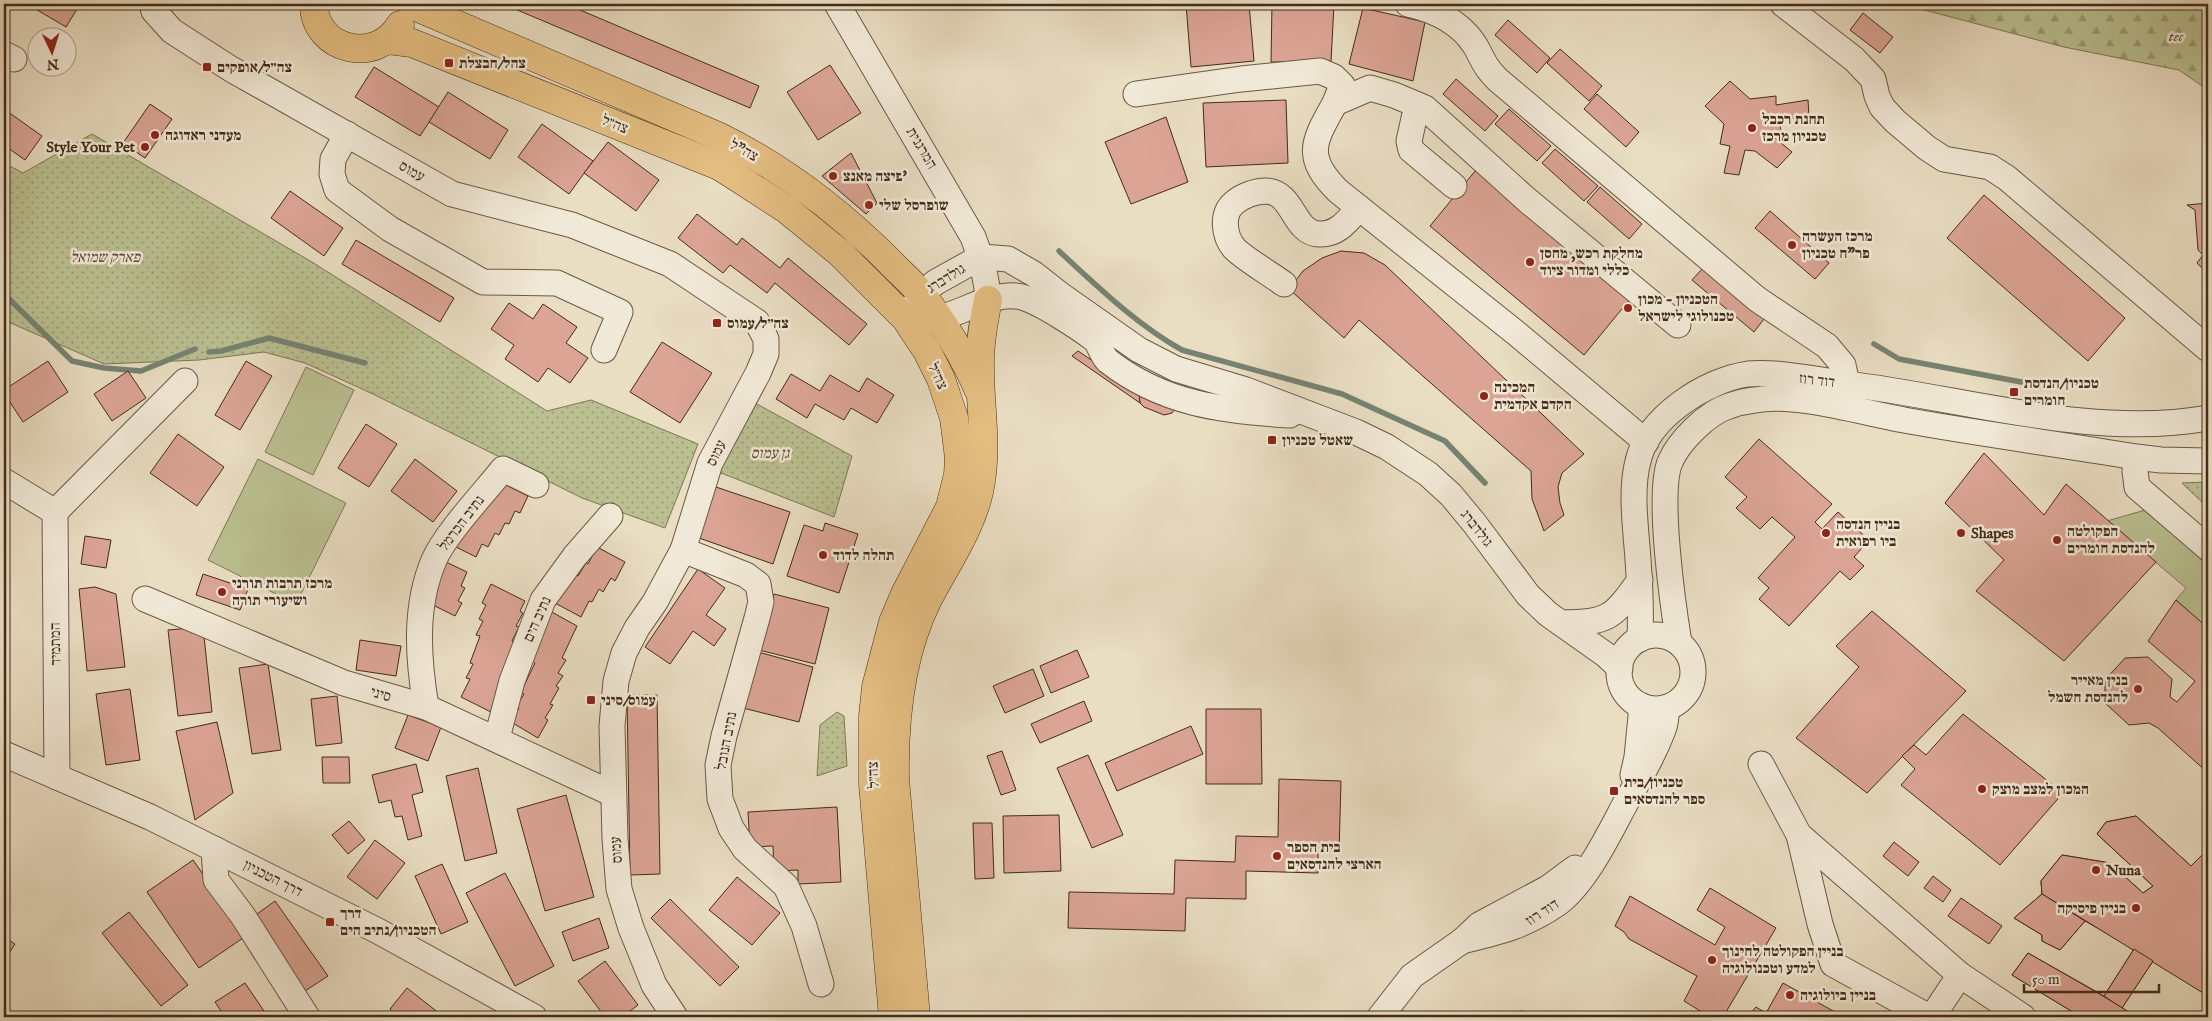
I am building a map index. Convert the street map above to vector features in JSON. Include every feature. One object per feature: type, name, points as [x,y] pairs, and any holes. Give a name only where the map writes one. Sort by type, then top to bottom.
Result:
[{"type":"main road","points":[[310,6],[326,34],[343,46],[363,49],[376,46],[388,40],[402,22],[406,4]]},
{"type":"main road","name":"צה\"ל","points":[[412,4],[741,147],[802,187],[862,234],[921,294],[973,378],[983,412]]},
{"type":"main road","name":"צה״ל","points":[[388,40],[412,43],[719,166],[786,209],[840,253],[906,319],[927,351],[950,400],[954,418],[958,475],[950,507],[905,594],[894,622],[878,679],[873,716],[873,784],[893,1017]]},
{"type":"main road","points":[[983,412],[980,360],[988,300]]},
{"type":"main road","name":"צה״ל","points":[[916,1017],[895,779],[897,717],[904,673],[917,625],[926,603],[966,528],[978,494],[985,456],[983,412]]},
{"type":"street","name":"עמוס","points":[[152,4],[154,11],[172,31],[231,69],[452,194],[572,225],[670,264],[757,322],[766,339],[766,354],[758,373],[710,463],[683,550],[655,602],[637,628],[624,653],[616,681],[612,726],[613,794],[619,889],[631,928],[654,985],[675,1017]]},
{"type":"street","name":"המרגנית","points":[[837,4],[973,237],[981,257],[988,284],[988,300]]},
{"type":"street","points":[[1408,4],[1436,12],[1461,29],[1476,47],[1485,67],[1498,80],[1757,299],[1827,346],[1843,365],[1847,384]]},
{"type":"street","points":[[1783,4],[1854,59],[1873,79],[1882,107],[1927,148],[1944,159],[1990,166],[2007,178],[2208,349]]},
{"type":"street","points":[[1136,94],[1231,80],[1320,71],[1334,77],[1342,85],[1335,103],[1316,137],[1315,159],[1323,176],[1359,208],[1508,327],[1646,442]]},
{"type":"street","points":[[1335,103],[1370,88],[1394,95],[1425,108],[1527,200],[1678,325]]},
{"type":"street","points":[[1416,105],[1409,140],[1410,150],[1454,186]]},
{"type":"street","points":[[347,134],[333,159],[332,174],[337,190],[390,229],[483,282],[557,283],[620,312],[604,350]]},
{"type":"street","points":[[1284,284],[1234,248],[1226,232],[1225,220],[1231,206],[1242,196],[1265,191],[1282,196],[1306,229],[1318,234],[1332,233],[1342,226],[1359,208]]},
{"type":"street","name":"גולדברג","points":[[906,319],[921,294],[936,282],[981,257],[1008,260],[1021,265],[1140,350],[1176,369],[1246,390],[1356,432],[1379,443],[1428,474],[1451,495],[1475,524],[1528,596],[1548,614],[1620,668]]},
{"type":"street","name":"גולדברג","points":[[906,319],[937,318],[988,300],[1020,297],[1033,301],[1095,340],[1106,359],[1151,388],[1200,404],[1235,412],[1313,416]]},
{"type":"street","name":"דוד רוז","points":[[1640,639],[1640,580],[1635,496],[1638,460],[1646,442],[1662,421],[1680,404],[1703,388],[1729,378],[1749,374],[1768,374],[1890,389],[2078,421],[2155,424],[2208,418]]},
{"type":"street","points":[[4,482],[55,512],[186,381]]},
{"type":"street","name":"דוד רוז","points":[[1679,643],[1667,532],[1666,486],[1670,463],[1684,440],[1702,423],[1728,406],[1757,399],[1793,400],[1903,420],[2144,458],[2208,461]]},
{"type":"street","name":"נתיב הכרמל","points":[[426,707],[419,665],[421,600],[434,560],[458,525],[504,469],[536,485]]},
{"type":"street","points":[[2135,471],[2137,487],[2208,548]]},
{"type":"street","name":"המתמיד","points":[[55,512],[57,777]]},
{"type":"street","name":"נתיב הים","points":[[497,738],[512,681],[543,600],[575,556],[610,516]]},
{"type":"street","name":"נתיב הנובל","points":[[683,550],[746,574],[758,584],[761,602],[718,765],[720,799],[731,828],[745,849],[786,886],[804,926],[821,984]]},
{"type":"street","points":[[1561,623],[1590,622],[1611,615],[1640,580]]},
{"type":"street","name":"סיני","points":[[145,599],[344,683],[426,707],[497,738],[613,794]]},
{"type":"street","points":[[1561,623],[1614,632],[1640,639]]},
{"type":"street","points":[[1658,635],[1679,643],[1691,660],[1692,682],[1688,691],[1681,699],[1667,707],[1652,708],[1642,706],[1632,700],[1624,690],[1620,679],[1622,657],[1631,645],[1640,639],[1658,635]]},
{"type":"street","name":"דוד רוז","points":[[1627,802],[1637,757],[1642,706]]},
{"type":"street","name":"דוד רוז","points":[[1380,1017],[1412,976],[1462,941],[1479,925],[1548,888],[1600,850],[1646,768],[1664,728],[1667,707]]},
{"type":"street","name":"דרך הטכניון","points":[[4,754],[150,817],[402,944],[534,1017]]},
{"type":"street","points":[[1760,764],[1799,835],[1820,924],[1833,964],[1931,1017],[1960,975]]},
{"type":"street","points":[[1799,835],[1960,975],[2023,1017]]},
{"type":"street","points":[[214,849],[216,880],[243,916],[307,1017]]},
{"type":"green space","name":"tec","points":[[1902,4],[2208,4],[2208,90],[2179,70],[2064,47]]},
{"type":"green space","name":"פארק שמואל","points":[[92,134],[312,262],[547,411],[591,400],[698,444],[665,528],[582,498],[373,394],[305,363],[264,352],[199,360],[104,364],[4,320],[4,163],[23,173]]},
{"type":"green space","points":[[306,367],[354,390],[313,475],[265,452]]},
{"type":"green space","name":"גן עמוס","points":[[755,403],[852,456],[834,517],[716,471]]},
{"type":"green space","points":[[258,459],[346,503],[296,604],[208,560]]},
{"type":"green space","points":[[2208,482],[2208,508],[2182,483]]},
{"type":"green space","points":[[2159,506],[2208,548],[2208,628],[2176,600],[2186,588],[2107,521]]},
{"type":"green space","points":[[837,712],[844,716],[847,766],[817,776],[820,725]]},
{"type":"building","points":[[27,4],[80,4],[66,27]]},
{"type":"building","points":[[503,4],[566,4],[759,86],[750,108]]},
{"type":"building","points":[[1186,4],[1249,4],[1254,61],[1191,67]]},
{"type":"building","points":[[1272,4],[1334,4],[1331,62],[1271,62]]},
{"type":"building","points":[[1363,8],[1425,22],[1413,81],[1349,64]]},
{"type":"building","points":[[1863,13],[1893,37],[1880,53],[1850,30]]},
{"type":"building","points":[[1508,20],[1550,58],[1537,73],[1495,35]]},
{"type":"building","points":[[1560,49],[1602,86],[1589,101],[1547,63]]},
{"type":"building","points":[[830,65],[861,113],[818,140],[787,92]]},
{"type":"building","points":[[374,67],[439,107],[420,136],[355,97]]},
{"type":"building","points":[[1456,79],[1498,116],[1485,131],[1443,94]]},
{"type":"building","name":"תחנת רכבל טכניון מרכז","points":[[1730,81],[1750,99],[1776,96],[1776,105],[1808,100],[1809,116],[1778,120],[1782,133],[1775,138],[1792,152],[1777,168],[1755,151],[1745,150],[1739,175],[1724,173],[1730,146],[1720,144],[1724,124],[1705,106]]},
{"type":"building","points":[[448,92],[508,130],[490,159],[429,122]]},
{"type":"building","points":[[1597,94],[1639,132],[1626,147],[1584,109]]},
{"type":"building","points":[[1286,100],[1288,163],[1206,167],[1203,103]]},
{"type":"building","points":[[150,104],[172,119],[145,158],[123,143]]},
{"type":"building","points":[[4,109],[42,136],[25,160],[4,145]]},
{"type":"building","points":[[1509,109],[1551,146],[1537,161],[1495,124]]},
{"type":"building","points":[[1166,117],[1188,182],[1131,204],[1105,142]]},
{"type":"building","points":[[542,124],[593,161],[569,194],[518,157]]},
{"type":"building","points":[[608,142],[659,180],[636,211],[584,173]]},
{"type":"building","points":[[1555,149],[1598,186],[1584,201],[1542,163]]},
{"type":"building","points":[[851,153],[877,203],[866,214],[822,176]]},
{"type":"building","name":"מחלקת רכש, מחסן כללי ומדור ציוד","points":[[1476,170],[1631,298],[1584,355],[1430,226]]},
{"type":"building","points":[[1600,187],[1642,224],[1629,239],[1587,202]]},
{"type":"building","points":[[290,191],[343,228],[324,256],[271,218]]},
{"type":"building","points":[[1984,195],[2125,318],[2088,361],[1947,238]]},
{"type":"building","points":[[2208,203],[2208,267],[2205,264],[2202,268],[2197,263],[2203,255],[2198,250],[2195,210],[2187,205]]},
{"type":"building","name":"מרכז העשרה פר\"ח טכניון","points":[[1770,211],[1829,263],[1815,279],[1755,228]]},
{"type":"building","points":[[697,214],[737,245],[742,238],[780,268],[788,258],[867,324],[849,345],[775,283],[767,293],[730,265],[723,273],[678,238]]},
{"type":"building","points":[[356,240],[454,298],[440,322],[342,264]]},
{"type":"building","name":"המכינה הקדם אקדמית","points":[[1341,251],[1364,253],[1385,265],[1584,454],[1562,473],[1558,487],[1564,515],[1544,531],[1532,499],[1531,471],[1359,320],[1344,338],[1289,289],[1303,271],[1322,258]]},
{"type":"building","points":[[1703,268],[1764,319],[1754,332],[1692,280]]},
{"type":"building","points":[[509,303],[533,319],[543,304],[577,327],[566,343],[588,358],[570,383],[548,368],[538,382],[505,359],[514,345],[491,329]]},
{"type":"building","points":[[662,342],[712,373],[680,423],[630,392]]},
{"type":"building","points":[[1078,351],[1139,392],[1140,403],[1072,356]]},
{"type":"building","points":[[48,361],[68,392],[23,422],[4,393],[4,390]]},
{"type":"building","points":[[246,361],[272,376],[240,430],[215,415]]},
{"type":"building","points":[[128,371],[146,398],[112,421],[94,394]]},
{"type":"building","points":[[791,374],[820,391],[830,375],[859,392],[867,378],[894,395],[877,423],[851,408],[844,420],[815,404],[807,418],[776,399]]},
{"type":"building","points":[[1139,392],[1175,409],[1172,413],[1164,415],[1144,407],[1140,403]]},
{"type":"building","points":[[366,424],[397,444],[369,487],[338,468]]},
{"type":"building","points":[[178,434],[224,467],[197,506],[150,473]]},
{"type":"building","name":"בניין הנדסה ביו רפואית","points":[[1759,439],[1832,504],[1815,522],[1822,529],[1838,512],[1869,540],[1854,557],[1864,566],[1850,580],[1840,571],[1789,626],[1759,599],[1769,588],[1758,578],[1795,537],[1772,517],[1760,529],[1736,508],[1747,497],[1725,477]]},
{"type":"building","name":"הפקולטה להנדסת חומרים","points":[[1984,453],[2044,515],[2066,484],[2156,562],[2064,661],[1976,591],[2004,560],[1945,503]]},
{"type":"building","points":[[415,459],[457,491],[433,522],[391,491]]},
{"type":"building","points":[[500,482],[528,496],[520,513],[515,511],[509,524],[505,523],[499,535],[495,533],[488,547],[482,544],[476,557],[452,545]]},
{"type":"building","points":[[716,487],[790,512],[773,564],[699,538]]},
{"type":"building","name":"תהלה לדוד","points":[[825,523],[858,534],[839,593],[787,576],[804,525],[823,531]]},
{"type":"building","points":[[85,536],[111,540],[106,568],[81,564]]},
{"type":"building","points":[[597,547],[625,562],[615,581],[611,578],[603,592],[599,589],[592,602],[589,601],[581,617],[555,603],[564,587],[567,589],[575,574],[578,576],[586,563],[588,564]]},
{"type":"building","points":[[444,561],[467,572],[461,586],[465,588],[458,601],[462,603],[455,616],[431,604]]},
{"type":"building","points":[[698,569],[725,588],[706,615],[726,629],[714,646],[693,631],[670,664],[645,647]]},
{"type":"building","name":"מרכז תרבות תורני ושיעורי תורה","points":[[203,574],[248,589],[240,610],[196,595]]},
{"type":"building","points":[[491,584],[525,601],[520,611],[523,613],[516,626],[519,627],[512,641],[515,643],[502,690],[491,712],[461,697],[470,679],[466,678],[473,664],[470,663],[480,636],[476,635],[483,621],[479,619],[486,605],[482,603]]},
{"type":"building","points":[[95,587],[116,594],[125,667],[87,671],[79,589]]},
{"type":"building","points":[[774,594],[829,608],[815,664],[759,650]]},
{"type":"building","name":"בנין מאייר להנדסת חשמל","points":[[2176,600],[2208,628],[2208,773],[2158,728],[2149,723],[2129,725],[2105,703],[2105,680],[2125,658],[2148,657],[2172,679],[2170,697],[2177,702],[2195,681],[2148,641]]},
{"type":"building","points":[[550,611],[577,626],[562,658],[566,660],[558,673],[563,676],[556,686],[559,688],[550,704],[553,705],[545,718],[548,720],[538,738],[511,722],[519,708],[516,707],[524,694],[521,692],[535,663],[531,660],[539,647],[535,645]]},
{"type":"building","points":[[1872,611],[1966,691],[1867,793],[1796,738],[1859,667],[1836,646]]},
{"type":"building","points":[[203,627],[212,712],[178,716],[168,630]]},
{"type":"building","points":[[360,640],[401,646],[396,676],[356,670]]},
{"type":"building","points":[[1077,650],[1089,677],[1051,693],[1040,666]]},
{"type":"building","points":[[758,652],[813,667],[799,722],[743,708]]},
{"type":"building","points":[[268,664],[281,750],[252,754],[239,668]]},
{"type":"building","points":[[1033,669],[1044,696],[1005,713],[993,686]]},
{"type":"building","points":[[130,689],[140,760],[106,765],[96,694]]},
{"type":"building","points":[[627,695],[657,695],[660,874],[630,875]]},
{"type":"building","points":[[337,696],[342,743],[316,746],[311,699]]},
{"type":"building","points":[[1084,701],[1092,721],[1040,743],[1031,724]]},
{"type":"building","points":[[1206,709],[1261,709],[1262,784],[1206,784]]},
{"type":"building","name":"המכון למצב מוצק","points":[[1963,714],[2063,793],[2000,865],[1901,785],[1915,769],[1902,756],[1914,745],[1926,755]]},
{"type":"building","points":[[408,715],[441,727],[428,761],[395,748]]},
{"type":"building","points":[[217,722],[233,793],[195,820],[176,731]]},
{"type":"building","points":[[1191,726],[1203,754],[1117,791],[1105,763]]},
{"type":"building","points":[[1002,751],[1016,790],[1001,795],[987,756]]},
{"type":"building","points":[[1088,755],[1123,835],[1092,848],[1057,768]]},
{"type":"building","points":[[322,757],[349,757],[350,783],[323,783]]},
{"type":"building","points":[[416,764],[423,792],[412,795],[422,836],[408,840],[402,816],[395,817],[391,800],[379,803],[372,775]]},
{"type":"building","points":[[478,768],[497,853],[465,861],[446,776]]},
{"type":"building","name":"בית הספר הארצי להנדסאים","points":[[1279,779],[1341,781],[1339,852],[1318,851],[1318,873],[1246,871],[1246,899],[1186,898],[1185,931],[1068,928],[1069,892],[1174,894],[1175,860],[1235,862],[1236,836],[1278,837]]},
{"type":"building","points":[[566,795],[594,897],[545,911],[517,809]]},
{"type":"building","points":[[837,807],[841,882],[798,884],[798,870],[774,871],[773,846],[750,847],[748,812]]},
{"type":"building","points":[[1059,815],[1061,871],[1004,873],[1003,816]]},
{"type":"building","name":"בניין פיסיקה","points":[[2136,816],[2191,866],[2208,849],[2208,996],[2153,961],[2122,1008],[2137,1017],[2081,1017],[2012,975],[2028,953],[2104,996],[2134,949],[2085,921],[2060,950],[2042,941],[2042,935],[2014,918],[2042,894],[2041,881],[2062,855],[2110,863],[2143,893],[2153,886],[2097,834],[2106,822]]},
{"type":"building","name":"בניין פיסיקה","points":[[2136,816],[2191,866],[2208,849],[2208,996],[2042,894],[2041,881],[2062,855],[2110,863],[2143,893],[2153,886],[2097,834],[2106,822]]},
{"type":"building","points":[[349,821],[365,840],[348,854],[332,835]]},
{"type":"building","points":[[973,823],[992,823],[994,878],[975,879]]},
{"type":"building","points":[[375,840],[405,863],[377,899],[347,877]]},
{"type":"building","points":[[1894,842],[1919,862],[1908,876],[1883,856]]},
{"type":"building","points":[[193,860],[246,936],[199,968],[147,892]]},
{"type":"building","points":[[442,864],[468,922],[441,934],[415,876]]},
{"type":"building","points":[[505,873],[554,966],[515,986],[466,893]]},
{"type":"building","points":[[1933,876],[1951,890],[1943,902],[1924,888]]},
{"type":"building","points":[[737,877],[780,913],[752,945],[709,910]]},
{"type":"building","name":"בניין הפקולטה לחינוך למדע וטכנולוגיה","points":[[1710,888],[1776,928],[1723,1017],[1710,1017],[1684,1001],[1697,976],[1629,939],[1624,932],[1615,926],[1630,896],[1715,945],[1725,927],[1697,910]]},
{"type":"building","points":[[2042,894],[2085,921],[2060,950],[2042,941],[2042,935],[2014,918]]},
{"type":"building","points":[[1961,898],[2002,926],[1989,944],[1948,916]]},
{"type":"building","points":[[670,899],[739,967],[720,986],[651,918]]},
{"type":"building","points":[[275,901],[328,976],[305,991],[253,917]]},
{"type":"building","points":[[129,912],[188,985],[161,1006],[102,933]]},
{"type":"building","points":[[599,918],[609,948],[573,961],[562,932]]},
{"type":"building","points":[[4,937],[15,944],[4,961]]},
{"type":"building","points":[[2134,949],[2153,961],[2122,1008],[2104,996]]},
{"type":"building","points":[[2028,953],[2137,1017],[2081,1017],[2012,975]]},
{"type":"building","points":[[605,961],[638,1005],[622,1017],[605,1017],[578,981]]},
{"type":"building","points":[[245,983],[268,1017],[225,1017],[215,1002]]},
{"type":"building","name":"בניין ביולוגיה","points":[[1783,983],[1844,1017],[1747,1017],[1756,1007],[1766,1013]]},
{"type":"building","points":[[407,988],[444,1017],[400,1017],[390,1009]]},
{"type":"building","points":[[1524,1011],[1525,1017],[1450,1017]]},
{"type":"waterway","points":[[1059,251],[1102,291],[1133,316],[1182,350],[1342,394],[1445,441],[1485,483]]},
{"type":"waterway","points":[[4,294],[72,361],[104,368],[141,371],[195,349]]},
{"type":"waterway","points":[[209,352],[221,351],[269,338],[365,363]]},
{"type":"waterway","points":[[1874,344],[1899,359],[2048,387]]},
{"type":"place","name":"צהל/חבצלת","points":[[449,63]]},
{"type":"place","name":"צה״ל/אופקים","points":[[207,67]]},
{"type":"place","name":"תחנת רכבל טכניון מרכז","points":[[1752,128]]},
{"type":"place","name":"מעדני ראדוגה","points":[[155,135]]},
{"type":"place","name":"Style Your Pet","points":[[145,147]]},
{"type":"place","name":"פיצה מאנצ'","points":[[833,176]]},
{"type":"place","name":"שופרסל שלי","points":[[869,205]]},
{"type":"place","name":"מרכז העשרה פר\"ח טכניון","points":[[1792,245]]},
{"type":"place","name":"מחלקת רכש, מחסן כללי ומדור ציוד","points":[[1530,262]]},
{"type":"place","name":"הטכניון - מכון טכנולוגי לישראל","points":[[1628,308]]},
{"type":"place","name":"צה״ל/עמוס","points":[[717,323]]},
{"type":"place","name":"טכניון/הנדסת חומרים","points":[[2014,392]]},
{"type":"place","name":"המכינה הקדם אקדמית","points":[[1484,396]]},
{"type":"place","name":"שאטל טכניון","points":[[1272,440]]},
{"type":"place","name":"בניין הנדסה ביו רפואית","points":[[1826,533]]},
{"type":"place","name":"Shapes","points":[[1961,533]]},
{"type":"place","name":"הפקולטה להנדסת חומרים","points":[[2057,540]]},
{"type":"place","name":"תהלה לדוד","points":[[823,555]]},
{"type":"place","name":"מרכז תרבות תורני ושיעורי תורה","points":[[222,592]]},
{"type":"place","name":"בנין מאייר להנדסת חשמל","points":[[2138,689]]},
{"type":"place","name":"עמוס/סיני","points":[[591,700]]},
{"type":"place","name":"המכון למצב מוצק","points":[[1982,789]]},
{"type":"place","name":"טכניון/בית ספר להנדסאים","points":[[1614,791]]},
{"type":"place","name":"בית הספר הארצי להנדסאים","points":[[1277,856]]},
{"type":"place","name":"Nuna","points":[[2096,870]]},
{"type":"place","name":"בניין פיסיקה","points":[[2136,908]]},
{"type":"place","name":"דרך הטכניון/נתיב הים","points":[[330,922]]},
{"type":"place","name":"בניין הפקולטה לחינוך למדע וטכנולוגיה","points":[[1712,960]]},
{"type":"place","name":"בניין ביולוגיה","points":[[1790,995]]}]
